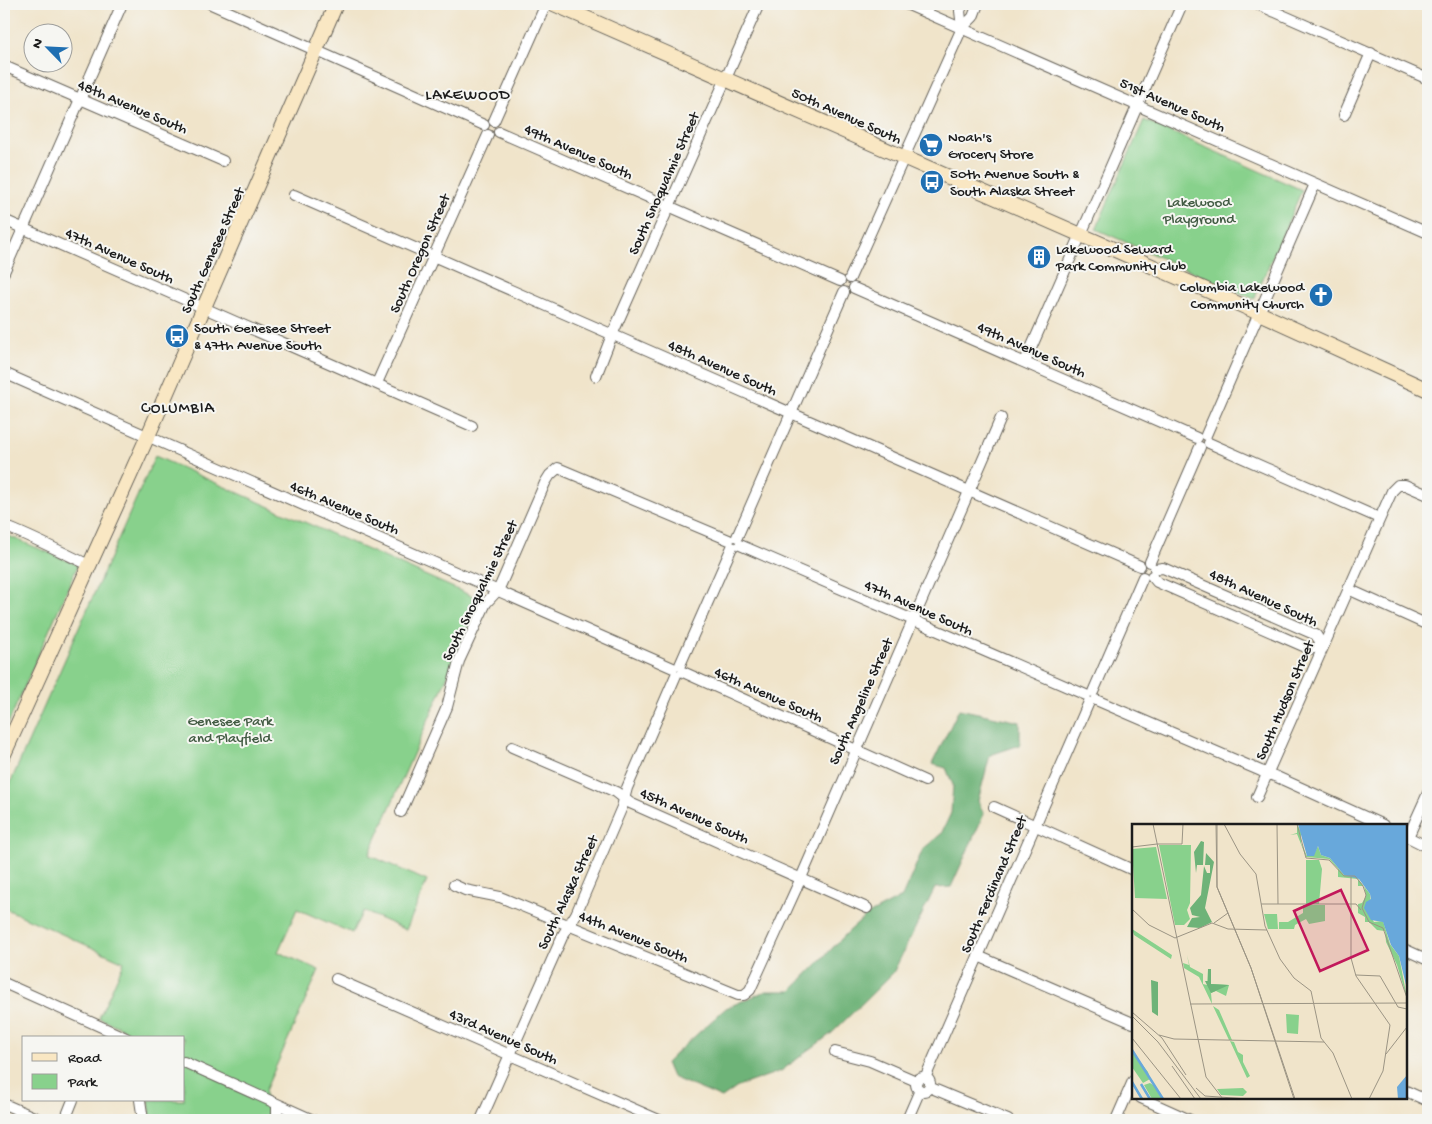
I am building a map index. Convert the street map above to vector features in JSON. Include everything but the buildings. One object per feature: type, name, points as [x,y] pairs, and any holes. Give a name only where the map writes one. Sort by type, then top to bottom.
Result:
[{"type":"street","points":[[4,272],[122,4]]},
{"type":"street","points":[[211,4],[489,127]]},
{"type":"street","name":"South Genesee Street","points":[[4,754],[147,437],[336,4]]},
{"type":"street","name":"South Oregon Street","points":[[376,383],[434,256],[489,127],[546,4]]},
{"type":"street","name":"50th Avenue South","points":[[554,4],[1259,313],[1428,390]]},
{"type":"street","name":"South Snoqualmie Street","points":[[596,376],[612,335],[759,4]]},
{"type":"street","name":"51st Avenue South","points":[[906,4],[1428,233]]},
{"type":"street","name":"South Alaska Street","points":[[962,28],[960,11],[963,4]]},
{"type":"street","name":"South Alaska Street","points":[[481,1120],[562,935],[576,914],[622,807],[627,788],[678,670],[904,157],[962,28],[972,17],[978,4]]},
{"type":"street","points":[[1025,362],[1182,4]]},
{"type":"street","points":[[1257,4],[1428,79]]},
{"type":"street","points":[[1344,116],[1371,53]]},
{"type":"street","name":"48th Avenue South","points":[[4,66],[223,161]]},
{"type":"street","name":"49th Avenue South","points":[[489,127],[499,126],[499,132],[1379,518]]},
{"type":"street","name":"South Ferdinand Street","points":[[907,1120],[1315,184]]},
{"type":"street","name":"48th Avenue South","points":[[294,195],[1148,570],[1157,582],[1310,649],[1323,646],[1316,634],[1163,568],[1148,570]]},
{"type":"street","name":"47th Avenue South","points":[[4,220],[472,426]]},
{"type":"street","name":"46th Avenue South","points":[[4,374],[498,590],[925,781]]},
{"type":"street","name":"South Angeline Street","points":[[744,995],[750,990],[800,878],[1001,418]]},
{"type":"street","name":"South Snoqualmie Street","points":[[401,812],[447,707],[459,662],[486,603],[498,590],[545,483],[558,468]]},
{"type":"street","name":"47th Avenue South","points":[[558,468],[734,542],[1277,777],[1381,824]]},
{"type":"street","name":"South Hudson Street","points":[[1258,797],[1392,491],[1398,485],[1405,485],[1428,495]]},
{"type":"street","points":[[4,526],[41,541],[89,565]]},
{"type":"street","points":[[1348,589],[1428,626]]},
{"type":"street","name":"45th Avenue South","points":[[512,747],[615,791],[630,803],[867,908]]},
{"type":"street","points":[[1428,793],[1407,836],[1428,847]]},
{"type":"street","points":[[994,807],[1132,870]]},
{"type":"street","name":"44th Avenue South","points":[[454,885],[465,890],[500,896],[738,995],[744,995]]},
{"type":"street","points":[[1407,950],[1428,960]]},
{"type":"street","points":[[978,956],[1132,1023]]},
{"type":"street","name":"43rd Avenue South","points":[[336,979],[659,1120]]},
{"type":"street","points":[[4,983],[102,1033],[116,1036]]},
{"type":"street","points":[[835,1052],[870,1061],[1008,1120]]},
{"type":"street","points":[[185,1062],[313,1120]]},
{"type":"street","points":[[1407,1091],[1428,1101]]},
{"type":"street","points":[[1116,1120],[1131,1093]]},
{"type":"street","points":[[1143,1099],[1190,1120]]},
{"type":"street","points":[[65,1120],[73,1102]]},
{"type":"street","points":[[140,1102],[143,1120]]},
{"type":"street","points":[[4,1104],[41,1120]]},
{"type":"street","points":[[277,1105],[277,1120]]},
{"type":"green space","name":"Lakewood Playground","points":[[1144,120],[1302,190],[1254,299],[1096,229]]},
{"type":"green space","name":"Genesee Park and Playfield","points":[[155,456],[481,600],[369,855],[427,881],[406,930],[363,911],[352,933],[297,909],[278,952],[319,970],[265,1091],[268,1120],[151,1120],[149,1102],[185,1102],[185,1036],[139,1036],[99,1018],[124,962],[4,908],[4,797]]},
{"type":"green space","points":[[4,534],[78,565],[4,733]]},
{"type":"green space","points":[[959,709],[1020,722],[1020,745],[990,755],[978,801],[984,814],[951,887],[935,888],[893,973],[832,1033],[781,1071],[739,1086],[722,1098],[672,1077],[666,1063],[726,1008],[766,991],[791,991],[866,916],[902,897],[923,849],[941,834],[951,813],[953,785],[946,768],[932,764]]},
{"type":"place","name":"Noah's Grocery Store","points":[[931,145]]},
{"type":"place","name":"50th Avenue South & South Alaska Street","points":[[932,182]]},
{"type":"place","name":"Lakewood Seward Park Community Club","points":[[1039,257]]},
{"type":"place","name":"Columbia Lakewood Community Church","points":[[1321,295]]},
{"type":"place","name":"South Genesee Street & 47th Avenue South","points":[[177,336]]},
{"type":"district","name":"LAKEWOOD","points":[[468,93]]},
{"type":"district","name":"COLUMBIA","points":[[178,406]]}]
